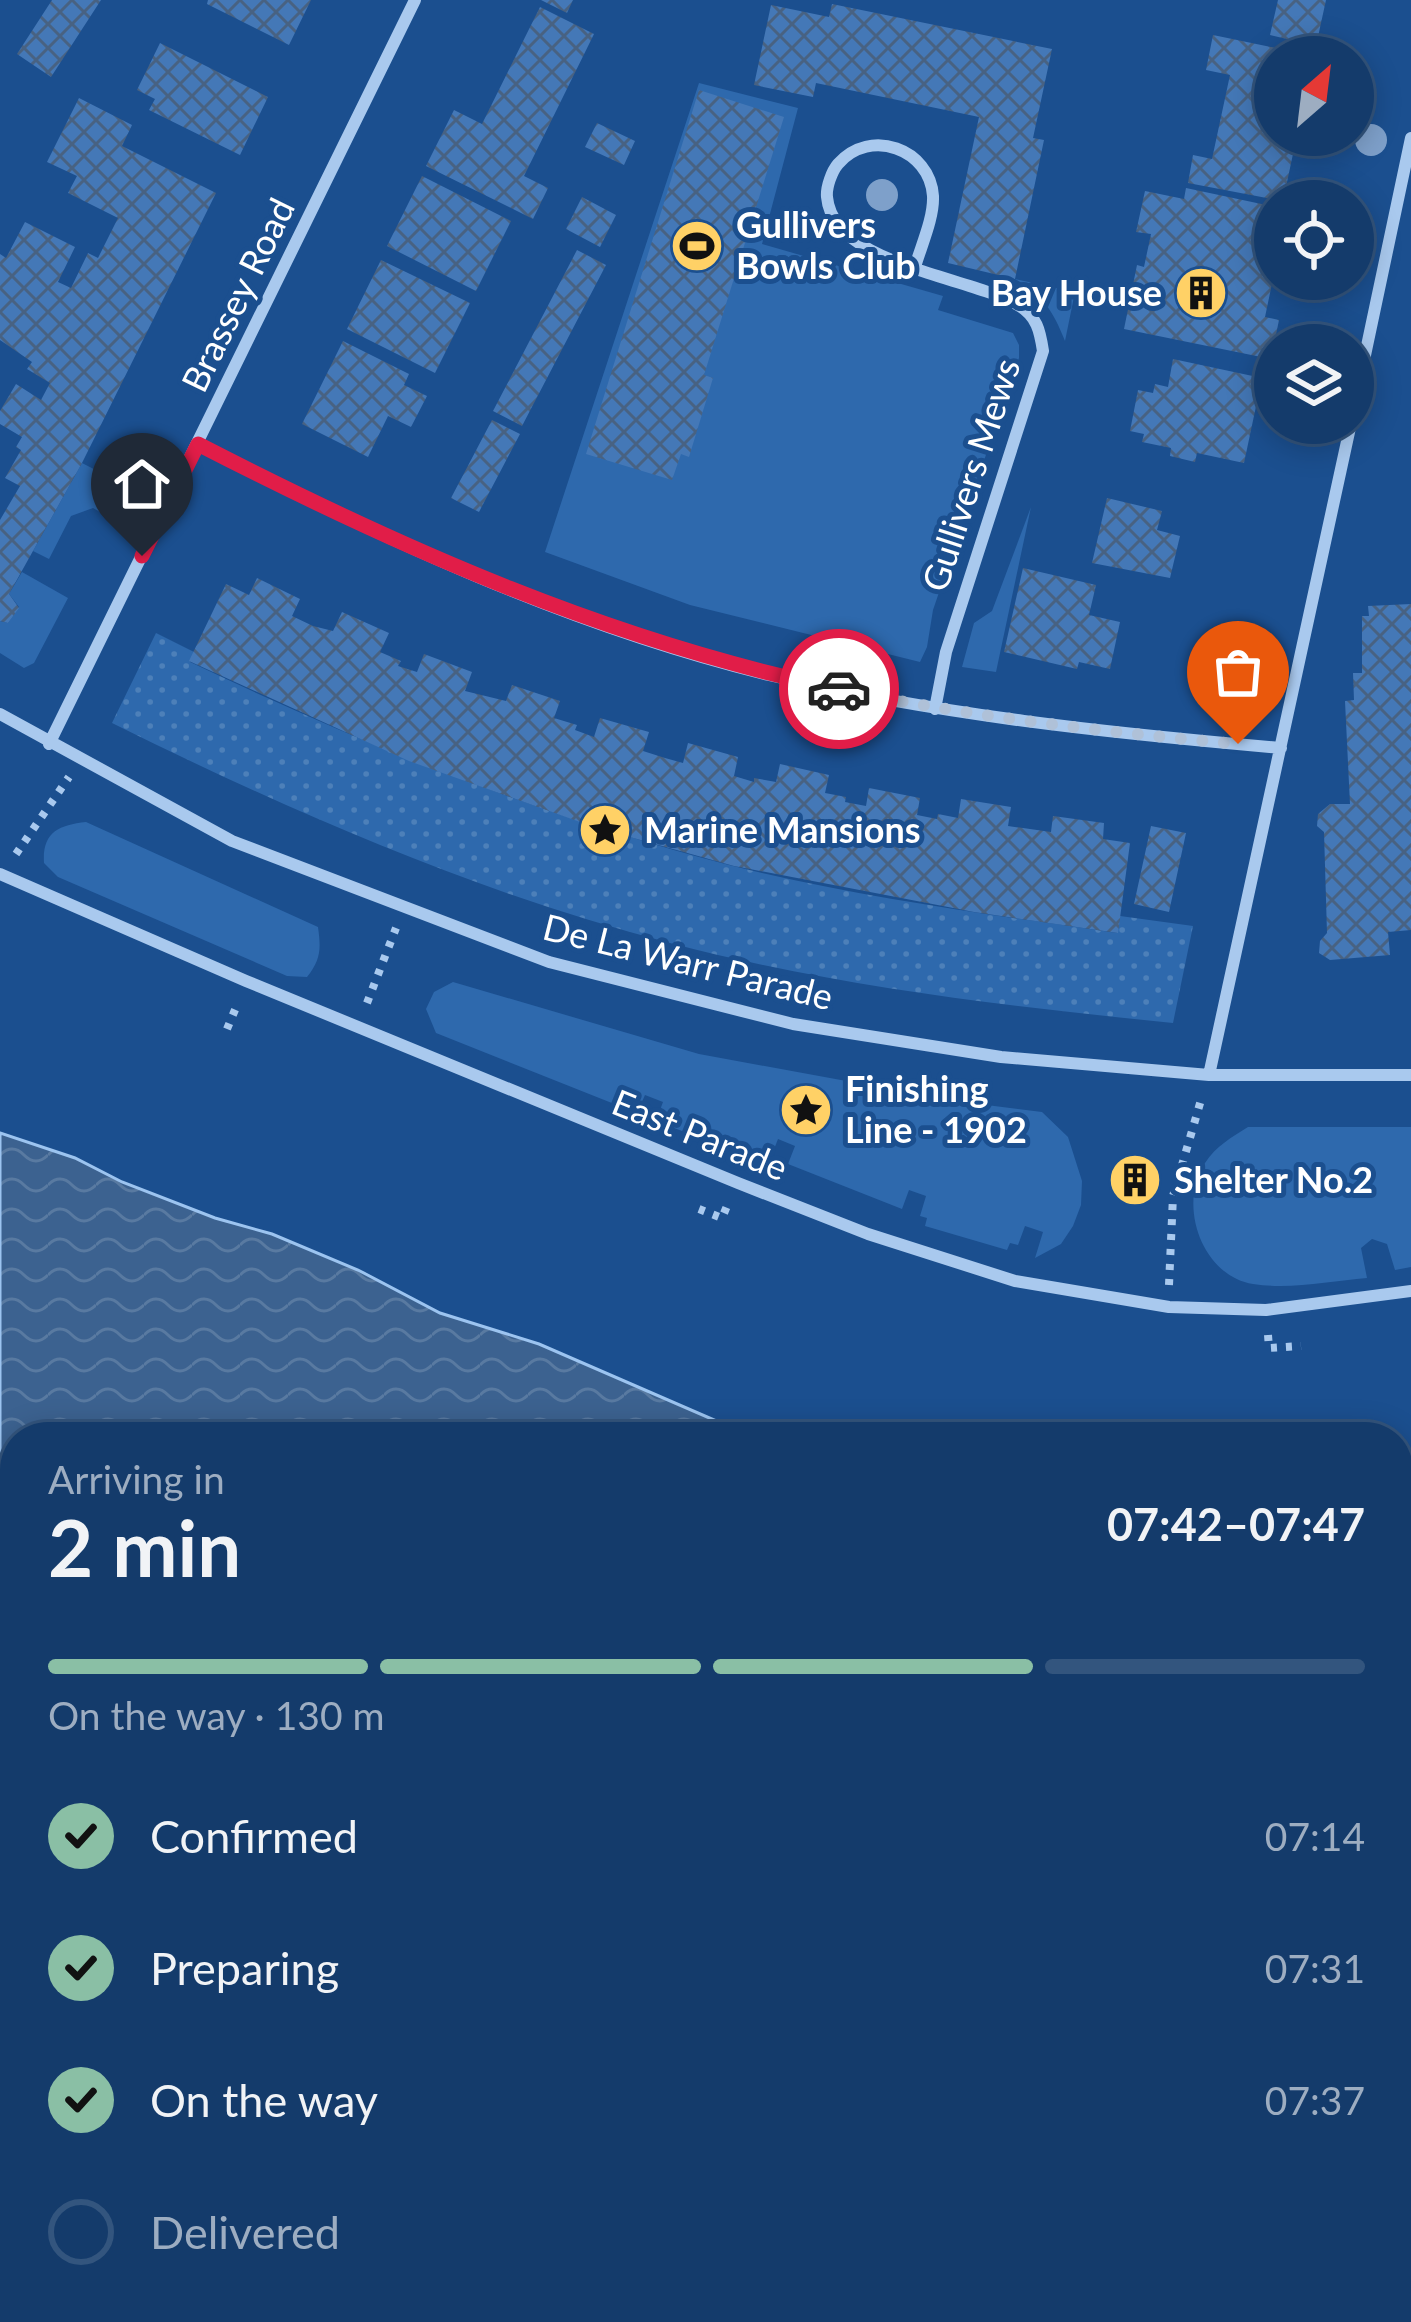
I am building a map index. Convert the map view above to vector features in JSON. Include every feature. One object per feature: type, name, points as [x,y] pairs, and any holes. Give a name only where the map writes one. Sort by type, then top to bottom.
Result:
[{"type":"street","name":"Brassey Road","points":[[50,744],[415,0]]},
{"type":"street","points":[[1372,324],[1411,138]]},
{"type":"street","name":"Gullivers Mews","points":[[915,267],[933,200],[928,174],[910,154],[886,144],[858,148],[836,165],[826,192],[831,220],[849,240],[915,267],[1019,305],[1038,323],[1043,351],[946,652],[935,709]]},
{"type":"street","points":[[198,444],[336,516],[601,624],[767,674],[935,709],[1110,733],[1282,748]]},
{"type":"street","points":[[1209,1076],[1347,444]]},
{"type":"street","name":"De La Warr Parade","points":[[0,714],[232,841],[549,962],[793,1024],[1001,1057],[1209,1076],[1411,1076]]},
{"type":"street","name":"East Parade","points":[[1,875],[357,1027],[868,1234],[1016,1281],[1168,1306],[1266,1310],[1411,1291]]},
{"type":"path","points":[[1,875],[80,761]]},
{"type":"path","points":[[357,1027],[404,908]]},
{"type":"path","points":[[1168,1306],[1173,1196],[1209,1076]]},
{"type":"shaded area","points":[[699,83],[798,108],[762,244],[943,296],[938,310],[1013,333],[1019,345],[1019,358],[933,610],[920,662],[690,605],[545,552]]},
{"type":"shaded area","points":[[1015,279],[1075,292],[1065,341],[1046,305]]},
{"type":"shaded area","points":[[82,463],[123,484],[107,516],[93,508],[71,516],[49,559],[33,551]]},
{"type":"shaded area","points":[[1031,507],[996,672],[962,667],[974,623],[992,611]]},
{"type":"shaded area","points":[[22,572],[68,598],[34,663],[24,668],[0,653],[0,621],[8,623],[19,607],[9,594]]},
{"type":"shaded area","points":[[156,633],[194,652],[190,662],[321,722],[522,801],[659,846],[777,876],[971,912],[1117,933],[1120,916],[1193,926],[1173,1023],[983,1002],[794,971],[597,923],[455,874],[316,818],[112,723]]},
{"type":"shaded area","points":[[86,822],[318,927],[319,954],[312,971],[307,977],[287,976],[58,877],[44,863],[49,838],[60,828]]},
{"type":"shaded area","points":[[453,982],[699,1054],[955,1101],[1042,1112],[1068,1137],[1082,1181],[1081,1205],[1061,1244],[1035,1258],[1043,1232],[1025,1226],[1018,1245],[1010,1243],[1007,1250],[925,1226],[927,1218],[920,1216],[926,1196],[909,1190],[902,1209],[788,1164],[795,1146],[778,1139],[771,1157],[762,1154],[760,1161],[656,1121],[663,1102],[645,1095],[637,1113],[436,1033],[426,1009],[434,992]]},
{"type":"shaded area","points":[[1248,1127],[1411,1127],[1411,1267],[1395,1270],[1387,1244],[1372,1239],[1361,1248],[1367,1278],[1267,1286],[1235,1278],[1220,1268],[1199,1236],[1194,1218],[1197,1180],[1214,1152]]},
{"type":"water","points":[[0,1133],[75,1158],[215,1218],[272,1234],[358,1270],[440,1313],[539,1344],[719,1422],[0,1422]]},
{"type":"building","points":[[52,0],[101,0],[51,77],[17,54]]},
{"type":"building","points":[[208,0],[311,0],[289,45],[207,4]]},
{"type":"building","points":[[541,0],[573,0],[567,13]]},
{"type":"building","points":[[1278,0],[1326,0],[1318,36],[1270,35]]},
{"type":"building","points":[[832,4],[1052,49],[1033,138],[1044,140],[1015,279],[948,263],[979,117],[816,83],[813,97],[754,85],[771,5],[829,17]]},
{"type":"building","points":[[540,7],[594,34],[524,176],[548,188],[533,219],[426,166],[454,110],[482,124]]},
{"type":"building","points":[[1213,35],[1254,43],[1254,156],[1293,156],[1287,180],[1254,180],[1254,196],[1188,183],[1193,155],[1212,159],[1230,75],[1206,70]]},
{"type":"building","points":[[160,43],[268,97],[240,155],[149,110],[155,99],[137,90]]},
{"type":"building","name":"Gullivers Bowls Club","points":[[699,90],[784,117],[704,375],[713,378],[689,457],[681,454],[672,480],[586,454]]},
{"type":"building","points":[[79,98],[132,125],[122,146],[216,193],[82,463],[9,594],[19,608],[8,623],[0,621],[0,520],[20,486],[5,478],[21,450],[16,447],[22,437],[0,424],[0,411],[16,384],[41,400],[50,383],[27,369],[32,362],[0,340],[0,254],[6,258],[25,222],[75,247],[58,282],[71,288],[88,253],[98,258],[118,218],[68,193],[77,176],[47,162]]},
{"type":"building","points":[[597,123],[635,141],[624,165],[585,147]]},
{"type":"building","points":[[422,176],[511,221],[476,291],[387,246]]},
{"type":"building","name":"Bay House","points":[[1186,188],[1254,203],[1254,300],[1269,300],[1265,317],[1279,320],[1278,324],[1254,324],[1254,356],[1124,329],[1137,265],[1144,267],[1151,234],[1136,232],[1145,191],[1184,199]]},
{"type":"building","points":[[582,197],[616,215],[600,247],[566,229]]},
{"type":"building","points":[[577,250],[606,265],[522,426],[493,411]]},
{"type":"building","points":[[381,260],[470,303],[435,373],[347,329]]},
{"type":"building","points":[[343,341],[409,374],[404,385],[427,396],[411,427],[388,416],[368,457],[302,424]]},
{"type":"building","points":[[1173,359],[1254,376],[1254,416],[1244,463],[1197,453],[1195,462],[1170,456],[1171,448],[1142,442],[1144,434],[1130,431],[1138,390],[1153,393],[1155,384],[1168,387]]},
{"type":"building","points":[[492,420],[520,434],[479,512],[451,498]]},
{"type":"building","points":[[1107,498],[1162,511],[1157,530],[1180,536],[1170,578],[1092,563]]},
{"type":"building","points":[[1023,568],[1096,585],[1089,615],[1120,622],[1110,669],[1079,662],[1077,669],[1004,652]]},
{"type":"building","points":[[257,578],[300,599],[292,616],[313,626],[333,631],[342,612],[389,633],[380,652],[401,661],[398,666],[417,672],[424,654],[472,672],[465,691],[506,701],[512,685],[560,701],[554,718],[577,725],[575,730],[594,737],[600,718],[649,732],[643,751],[665,758],[683,763],[688,743],[738,757],[734,776],[776,782],[780,764],[829,775],[825,793],[846,797],[845,802],[866,806],[869,788],[920,798],[917,815],[937,819],[938,814],[958,818],[961,799],[1011,807],[1008,826],[1051,832],[1053,816],[1104,823],[1103,839],[1130,843],[1118,933],[974,912],[734,866],[594,827],[409,761],[189,661],[226,584],[249,595]]},
{"type":"building","points":[[1411,604],[1411,930],[1388,932],[1390,955],[1330,960],[1319,953],[1327,933],[1324,832],[1317,826],[1318,814],[1330,804],[1350,804],[1345,701],[1354,700],[1353,673],[1362,673],[1362,616],[1369,616],[1368,606]]},
{"type":"building","points":[[1151,826],[1186,833],[1169,912],[1134,904]]},
{"type":"building","name":"Shelter No.2","points":[[1135,1159],[1150,1165],[1156,1180],[1150,1195],[1135,1201],[1120,1195],[1114,1180],[1120,1165]]},
{"type":"way so far","points":[[839,689],[935,709],[1110,733],[1238,744]]},
{"type":"place","name":"Gullivers Bowls Club","points":[[697,246]]},
{"type":"place","name":"Bay House","points":[[1201,293]]},
{"type":"place","name":"Marine Mansions","points":[[605,830]]},
{"type":"place","name":"Finishing Line - 1902","points":[[806,1110]]},
{"type":"place","name":"Shelter No.2","points":[[1135,1180]]},
{"type":"route","points":[[142,556],[198,444],[336,516],[493,583],[601,624],[767,674],[839,689]]}]
